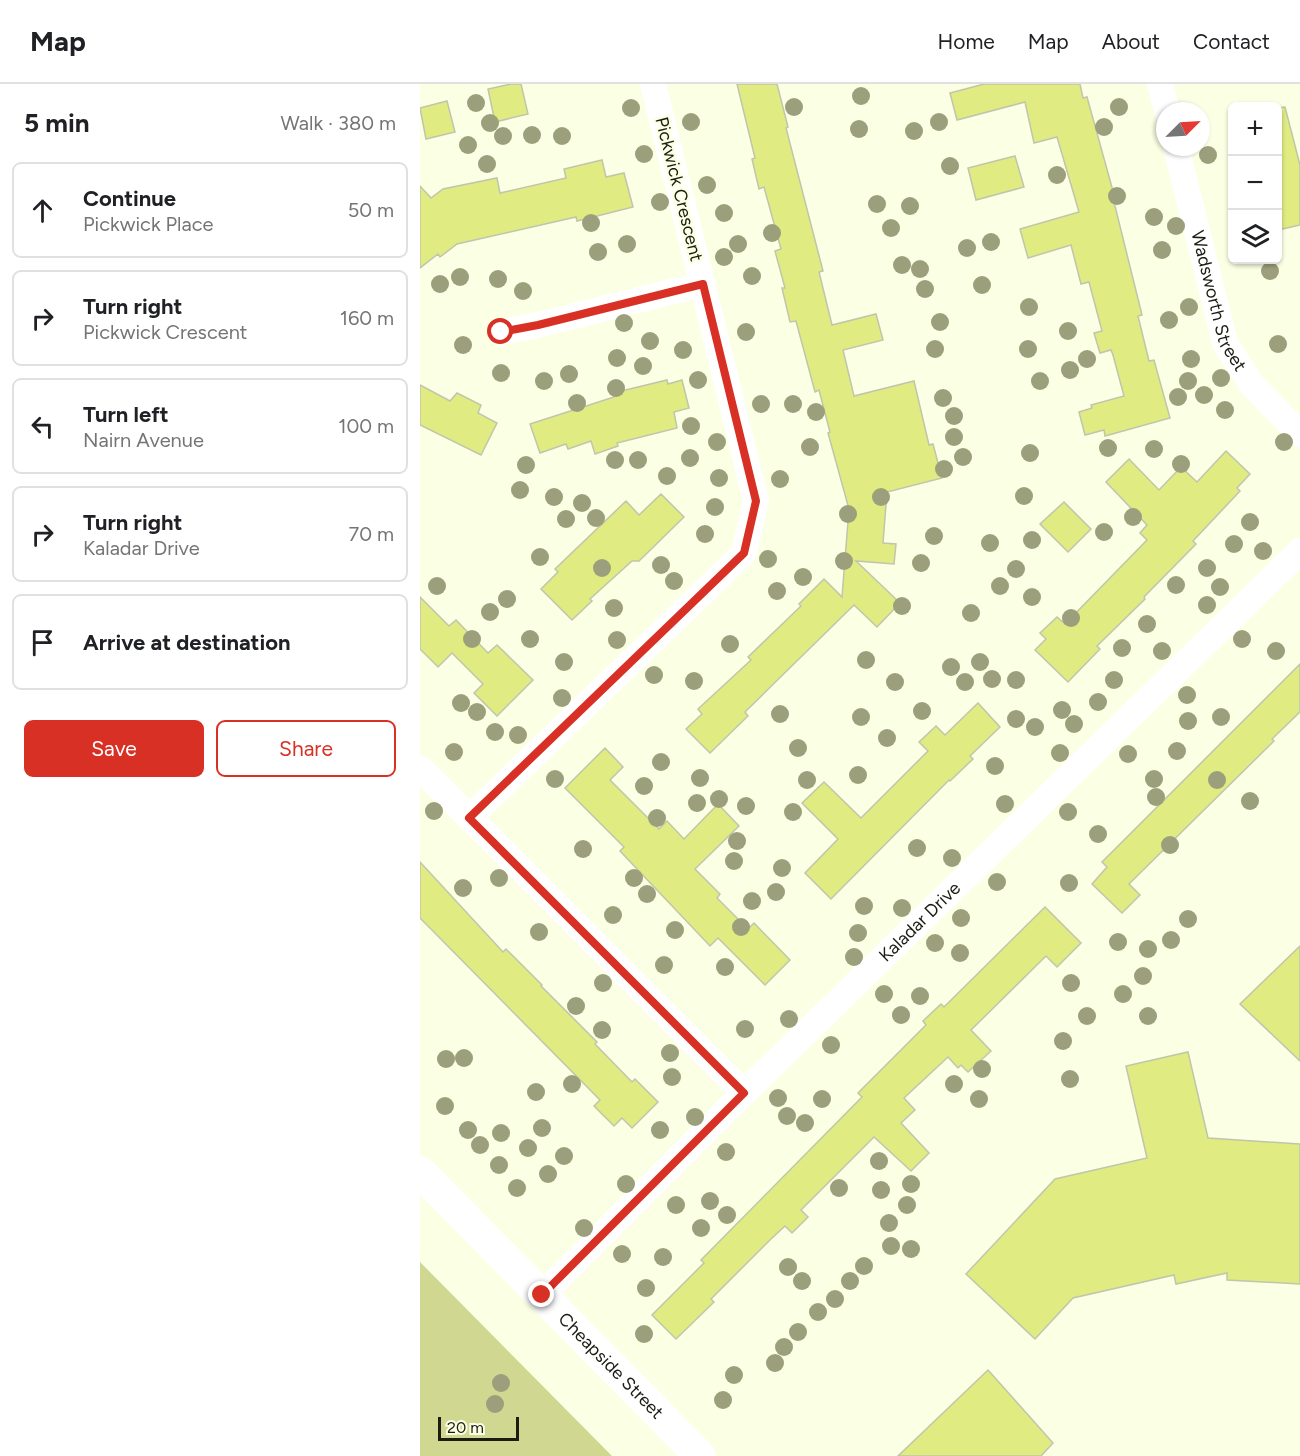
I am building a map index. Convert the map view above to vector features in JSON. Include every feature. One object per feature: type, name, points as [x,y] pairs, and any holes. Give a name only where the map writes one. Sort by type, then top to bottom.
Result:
[{"type":"street","name":"Pickwick Crescent","points":[[469,818],[744,553],[756,501],[652,84]]},
{"type":"street","points":[[1160,84],[1165,102]]},
{"type":"street","name":"Wadsworth Street","points":[[1178,156],[1225,343],[1252,385],[1300,434]]},
{"type":"street","points":[[501,332],[703,284]]},
{"type":"street","name":"Kaladar Drive","points":[[542,1295],[744,1093],[1300,551]]},
{"type":"street","points":[[420,768],[744,1093]]},
{"type":"street","name":"Cheapside Street","points":[[420,1172],[700,1456]]},
{"type":"green space","points":[[420,1262],[612,1456],[420,1456]]},
{"type":"building","points":[[521,84],[528,114],[495,122],[488,89]]},
{"type":"building","points":[[737,84],[777,84],[823,271],[819,272],[832,325],[876,314],[883,340],[843,350],[854,396],[914,381],[929,445],[933,444],[942,478],[887,492],[883,543],[896,544],[894,564],[856,561],[900,603],[877,627],[854,605],[745,712],[748,716],[710,753],[686,729],[702,714],[698,709],[751,660],[748,657],[801,606],[799,604],[824,579],[842,597],[849,509],[819,390],[815,392],[796,321],[790,322],[782,288],[785,288],[775,251],[781,249],[764,187],[759,189],[752,159],[755,158]]},
{"type":"building","points":[[984,84],[1080,84],[1083,98],[1087,97],[1116,202],[1114,202],[1142,315],[1138,316],[1149,361],[1154,360],[1170,418],[1105,436],[1104,430],[1085,435],[1079,412],[1092,408],[1091,405],[1124,396],[1113,355],[1111,350],[1100,353],[1094,333],[1102,331],[1089,282],[1081,284],[1071,245],[1028,258],[1020,229],[1079,212],[1057,137],[1034,143],[1025,102],[957,120],[950,93]]},
{"type":"building","points":[[447,101],[455,132],[426,139],[420,108]]},
{"type":"building","points":[[1282,107],[1285,107],[1300,165],[1300,225],[1282,229],[1282,156]]},
{"type":"building","points":[[1015,156],[1024,187],[976,200],[968,168]]},
{"type":"building","points":[[602,160],[606,177],[624,173],[633,207],[577,221],[576,217],[457,244],[440,257],[438,254],[420,268],[420,186],[431,198],[443,189],[497,178],[500,193],[566,178],[564,169]]},
{"type":"building","points":[[667,380],[668,384],[682,380],[689,408],[674,412],[677,428],[617,443],[618,446],[595,454],[591,441],[568,449],[566,444],[540,453],[530,424],[614,397],[613,393]]},
{"type":"building","points":[[420,385],[450,401],[457,393],[481,405],[478,413],[497,423],[481,455],[420,425]]},
{"type":"building","points":[[1226,451],[1250,474],[1237,488],[1240,491],[1193,541],[1196,544],[1097,646],[1100,649],[1068,682],[1035,650],[1046,639],[1040,633],[1057,617],[1065,624],[1147,540],[1140,533],[1147,525],[1106,482],[1129,459],[1159,490],[1181,467],[1197,482]]},
{"type":"building","points":[[661,494],[684,517],[639,561],[632,561],[590,599],[592,601],[572,620],[541,589],[558,572],[555,569],[626,501],[639,515]]},
{"type":"building","points":[[1064,502],[1091,529],[1068,552],[1040,524]]},
{"type":"building","points":[[420,597],[449,626],[456,620],[488,653],[497,645],[533,680],[497,716],[474,693],[483,684],[452,653],[438,667],[420,649]]},
{"type":"building","points":[[1300,664],[1300,712],[1272,739],[1274,741],[1129,884],[1140,895],[1122,913],[1092,884],[1107,867],[1102,862]]},
{"type":"building","points":[[978,703],[1000,727],[970,756],[973,759],[949,780],[831,899],[805,873],[838,839],[802,803],[824,782],[861,818],[928,751],[919,742],[936,726],[945,735]]},
{"type":"building","points":[[605,748],[623,767],[610,780],[659,829],[667,821],[684,839],[718,804],[739,826],[695,869],[720,894],[717,898],[748,929],[754,923],[790,960],[765,985],[718,938],[710,946],[620,851],[624,847],[565,788]]},
{"type":"building","points":[[420,862],[503,952],[506,949],[597,1042],[595,1044],[632,1082],[635,1079],[658,1102],[632,1128],[622,1118],[614,1126],[594,1106],[600,1100],[420,918]]},
{"type":"building","points":[[1045,907],[1081,943],[1057,967],[1046,956],[971,1030],[991,1051],[968,1072],[961,1065],[958,1068],[948,1057],[904,1098],[915,1110],[901,1123],[929,1153],[911,1171],[874,1137],[801,1210],[808,1217],[792,1233],[785,1226],[711,1299],[714,1302],[676,1339],[652,1315],[704,1263],[701,1260],[862,1097],[858,1093],[926,1025],[923,1021],[941,1004],[944,1007]]},
{"type":"building","points":[[1300,946],[1300,1061],[1240,1004]]},
{"type":"building","points":[[1188,1052],[1208,1138],[1300,1144],[1300,1284],[1227,1280],[1227,1273],[1176,1284],[1174,1275],[1073,1298],[1035,1339],[966,1274],[1055,1179],[1147,1158],[1126,1066]]},
{"type":"building","points":[[988,1370],[1053,1443],[1041,1456],[898,1456]]},
{"type":"route","points":[[501,332],[703,284],[756,501],[744,553],[469,818],[744,1093],[542,1295]]}]
